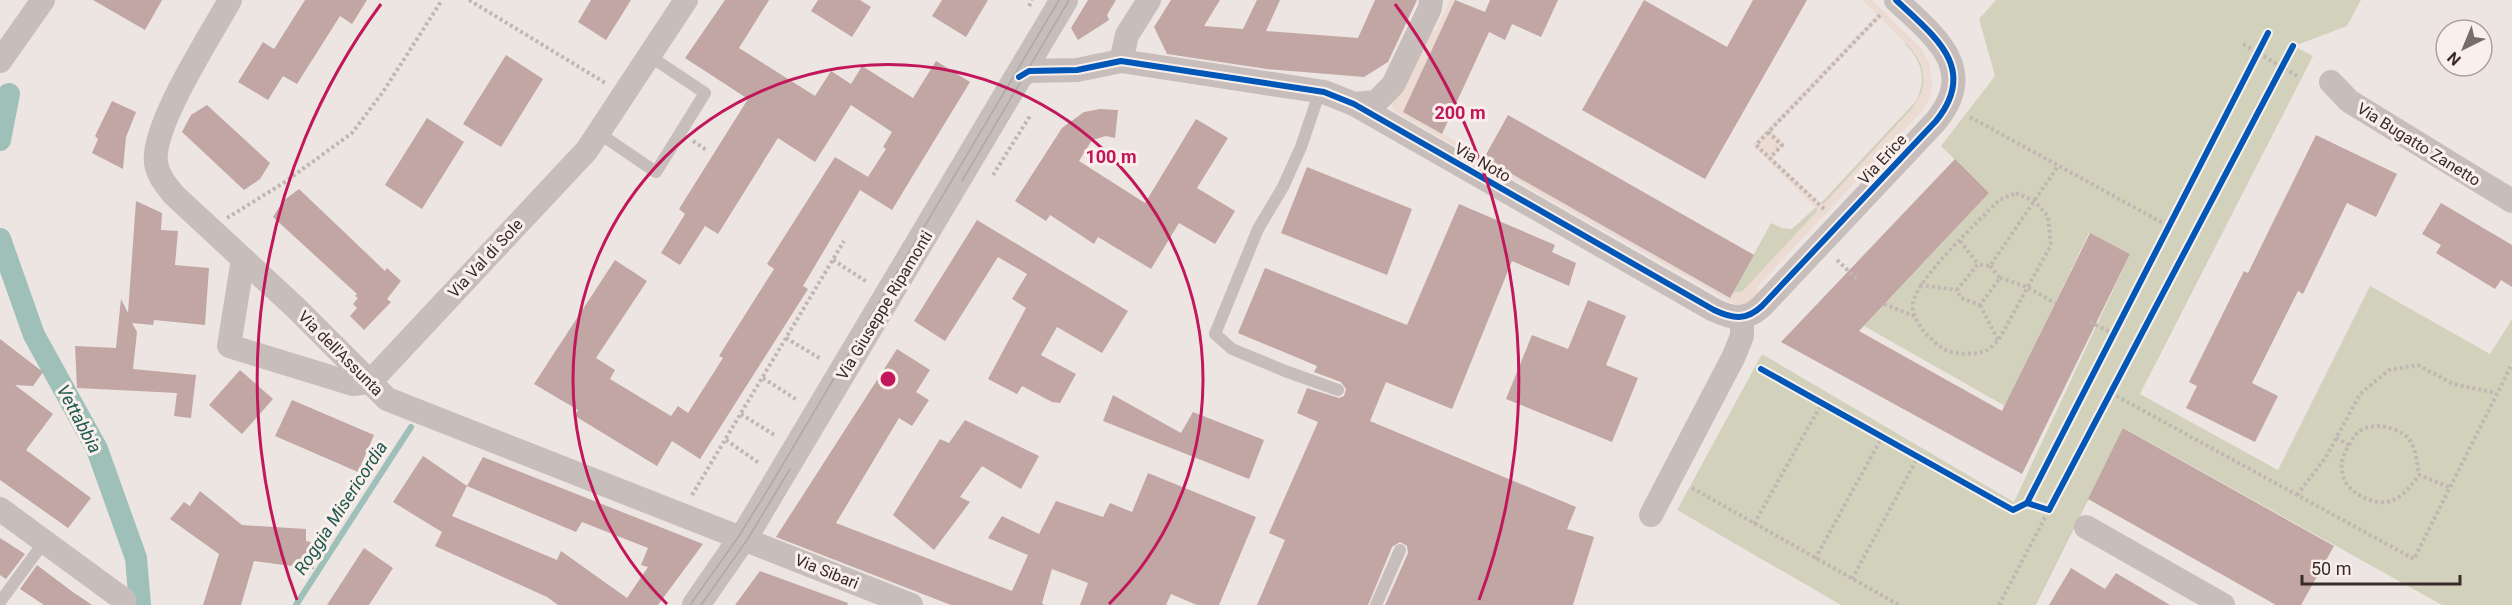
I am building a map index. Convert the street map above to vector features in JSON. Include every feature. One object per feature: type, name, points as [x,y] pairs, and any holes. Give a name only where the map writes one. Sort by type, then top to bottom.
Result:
[{"type":"street","points":[[0,60],[43,0]]},
{"type":"street","name":"Via dell'Assunta","points":[[230,0],[168,112],[158,138],[156,164],[161,177],[174,195],[296,308],[387,399],[743,538]]},
{"type":"street","name":"Via Val di Sole","points":[[370,382],[586,150],[686,0]]},
{"type":"street","name":"Via Giuseppe Ripamonti","points":[[696,605],[743,538],[1064,0]]},
{"type":"street","points":[[1121,61],[1127,35],[1149,0]]},
{"type":"street","points":[[1354,104],[1377,102],[1393,85],[1430,8],[1431,0]]},
{"type":"street","name":"Via Erice","points":[[1742,318],[1762,306],[1934,124],[1949,103],[1954,80],[1949,58],[1937,39],[1888,7]]},
{"type":"street","name":"Via Noto","points":[[1019,77],[1029,70],[1077,70],[1121,61],[1320,91],[1354,104],[1714,310],[1728,316],[1742,318]]},
{"type":"street","name":"Via Bugatto Zanetto","points":[[2331,82],[2349,101],[2512,201]]},
{"type":"street","points":[[243,259],[229,346],[353,384],[370,382]]},
{"type":"street","points":[[1651,515],[1739,346],[1743,327],[1742,318]]},
{"type":"street","points":[[0,509],[124,602]]},
{"type":"street","points":[[2086,527],[2223,605]]},
{"type":"street","name":"Via Sibari","points":[[743,538],[911,605]]},
{"type":"lane","points":[[597,132],[656,172],[705,93],[648,54]]},
{"type":"lane","points":[[1320,91],[1302,147],[1283,187],[1258,230],[1215,334],[1232,349],[1338,390]]},
{"type":"lane","points":[[0,602],[44,542]]},
{"type":"lane","points":[[1376,605],[1400,550]]},
{"type":"path","points":[[210,228],[285,182],[352,134],[383,92],[441,0]]},
{"type":"path","points":[[469,0],[622,94]]},
{"type":"path","points":[[1029,6],[1032,0]]},
{"type":"path","points":[[1824,210],[1756,145],[1888,7]]},
{"type":"path","points":[[2253,63],[2263,43]]},
{"type":"path","points":[[2243,44],[2297,76]]},
{"type":"path","points":[[2277,78],[2288,57]]},
{"type":"path","points":[[993,176],[1030,116]]},
{"type":"path","points":[[1970,117],[2170,227]]},
{"type":"path","points":[[1768,132],[1782,145],[1770,158]]},
{"type":"path","points":[[1990,266],[2058,166]]},
{"type":"path","points":[[2016,193],[2034,201],[2048,216],[2051,245],[1998,340],[1987,350],[1971,353],[1947,351],[1922,330],[1915,316],[1913,304],[1920,285],[1960,242],[1999,200],[2016,193]]},
{"type":"path","points":[[2165,237],[2175,217]]},
{"type":"path","points":[[681,514],[844,241]]},
{"type":"path","points":[[1960,242],[1978,264],[1990,266],[2000,278],[2027,287],[2055,303]]},
{"type":"path","points":[[833,260],[867,282]]},
{"type":"path","points":[[1837,260],[1858,280]]},
{"type":"path","points":[[1957,290],[1978,264]]},
{"type":"path","points":[[1980,305],[2000,278]]},
{"type":"path","points":[[1920,285],[1957,290]]},
{"type":"path","points":[[1957,290],[1961,298],[1980,305],[1998,340]]},
{"type":"path","points":[[1884,304],[1915,316]]},
{"type":"path","points":[[2090,322],[2114,334]]},
{"type":"path","points":[[2109,345],[2119,324]]},
{"type":"path","points":[[786,338],[821,359]]},
{"type":"path","points":[[2111,393],[2414,559],[2512,364]]},
{"type":"path","points":[[2297,495],[2326,457],[2360,394],[2389,370],[2418,365],[2453,384],[2496,393]]},
{"type":"path","points":[[763,378],[797,400]]},
{"type":"path","points":[[2106,403],[2116,383]]},
{"type":"path","points":[[1812,397],[1832,409]]},
{"type":"path","points":[[1754,524],[1822,403]]},
{"type":"path","points":[[741,414],[776,436]]},
{"type":"path","points":[[2377,426],[2393,428],[2409,439],[2419,475],[2406,492],[2387,502],[2367,499],[2351,489],[2342,474],[2343,458],[2349,445],[2362,429],[2377,426]]},
{"type":"path","points":[[1872,431],[1891,442]]},
{"type":"path","points":[[1815,559],[1882,437]]},
{"type":"path","points":[[2336,438],[2349,445]]},
{"type":"path","points":[[726,440],[759,463]]},
{"type":"path","points":[[1909,452],[1928,463]]},
{"type":"path","points":[[1852,579],[1918,457]]},
{"type":"path","points":[[2419,475],[2449,487]]},
{"type":"path","points":[[1692,488],[1899,605]]},
{"type":"path","points":[[1999,605],[2054,501]]},
{"type":"path","points":[[2038,507],[2049,510]]},
{"type":"green space","points":[[1996,0],[2361,0],[2347,26],[2294,46],[2313,56],[2140,394],[2278,470],[2370,286],[2490,354],[2512,319],[2512,364],[2510,368],[2512,369],[2512,605],[2442,605],[2124,428],[2036,605],[1841,605],[1677,510],[1762,354],[2014,502],[2130,254],[2089,233],[2005,406],[1864,326],[1989,193],[1941,146],[1995,76],[1979,19]]},
{"type":"green space","points":[[1906,43],[1918,59],[1924,75],[1922,92],[1918,100],[1823,205],[1821,203],[1916,101],[1921,85],[1921,71]]},
{"type":"green space","points":[[1816,207],[1819,210],[1742,292],[1733,292],[1771,223],[1792,229]]},
{"type":"shaded area","points":[[1450,0],[1455,0],[1404,112],[1729,298],[1733,292],[1742,292],[1818,210],[1752,145],[1877,15],[1862,0],[1872,0],[1921,48],[1929,63],[1932,86],[1929,100],[1922,111],[1756,288],[1760,292],[1749,303],[1738,306],[1394,111],[1391,97],[1430,30],[1436,30]],"holes":[[[1880,18],[1916,53],[1925,74],[1924,88],[1912,109],[1823,205],[1773,158],[1785,144],[1772,131]]]},
{"type":"building","points":[[93,0],[162,0],[145,30]]},
{"type":"building","points":[[305,0],[367,0],[352,24],[340,16],[297,84],[283,76],[268,100],[238,82],[263,42],[274,49]]},
{"type":"building","points":[[591,0],[631,0],[606,40],[578,22]]},
{"type":"building","points":[[725,0],[769,0],[739,48],[815,96],[831,71],[851,84],[862,66],[913,98],[936,61],[970,82],[892,210],[860,190],[803,286],[808,289],[700,459],[672,441],[657,466],[575,416],[578,410],[534,384],[615,260],[647,281],[596,358],[615,370],[610,379],[671,416],[678,406],[688,413],[723,358],[719,356],[774,269],[767,264],[835,157],[868,177],[886,149],[883,147],[892,132],[851,105],[815,162],[778,138],[718,234],[705,226],[680,265],[661,253],[685,214],[679,209],[748,99],[685,58]]},
{"type":"building","points":[[818,0],[860,0],[871,7],[852,37],[811,11]]},
{"type":"building","points":[[942,0],[988,0],[966,37],[932,16]]},
{"type":"building","points":[[1088,0],[1116,0],[1107,15],[1109,20],[1078,40],[1071,28]]},
{"type":"building","points":[[1171,0],[1220,0],[1204,26],[1243,29],[1257,0],[1280,0],[1266,31],[1358,38],[1375,0],[1417,0],[1388,62],[1364,77],[1267,69],[1167,54],[1154,27]]},
{"type":"building","points":[[1455,0],[1485,12],[1490,0],[1558,0],[1541,37],[1512,24],[1505,40],[1489,32],[1442,134],[1403,112]]},
{"type":"building","points":[[1644,0],[1727,47],[1753,0],[1807,0],[1705,179],[1582,110]]},
{"type":"building","points":[[506,55],[543,79],[501,147],[463,124]]},
{"type":"building","points":[[112,101],[136,112],[126,137],[123,169],[92,153],[98,139],[95,136]]},
{"type":"building","points":[[207,105],[270,163],[260,179],[244,190],[182,132],[191,115]]},
{"type":"building","points":[[1100,109],[1118,110],[1115,138],[1106,136],[1092,140],[1079,161],[1145,203],[1196,119],[1228,138],[1197,188],[1235,211],[1215,244],[1179,223],[1151,269],[1098,237],[1094,244],[1050,215],[1046,221],[1015,201],[1062,128],[1084,112]]},
{"type":"building","points":[[1508,115],[1754,255],[1730,298],[1484,158]]},
{"type":"building","points":[[427,118],[464,142],[422,209],[385,185]]},
{"type":"building","points":[[2316,135],[2397,174],[2376,217],[2347,203],[2303,294],[2298,291],[2252,383],[2278,396],[2255,442],[2186,408],[2197,386],[2189,382],[2244,271],[2248,273]]},
{"type":"building","points":[[1955,159],[1989,193],[1859,331],[2002,411],[2090,233],[2130,254],[2022,474],[1781,342]]},
{"type":"building","points":[[1307,167],[1412,209],[1387,275],[1281,233]]},
{"type":"building","points":[[299,189],[385,271],[387,268],[401,281],[387,299],[391,302],[364,330],[350,316],[357,308],[353,304],[358,298],[355,296],[357,294],[273,217],[283,201]]},
{"type":"building","points":[[136,201],[162,213],[161,230],[178,231],[175,265],[209,268],[205,325],[154,320],[153,325],[132,323],[137,332],[133,369],[196,375],[191,418],[174,416],[177,393],[77,388],[75,346],[116,348],[121,299],[128,313]]},
{"type":"building","points":[[2441,203],[2512,245],[2512,287],[2501,280],[2495,289],[2436,253],[2441,245],[2422,234]]},
{"type":"building","points":[[1459,204],[1555,245],[1552,252],[1576,263],[1569,286],[1512,261],[1452,409],[1386,382],[1370,421],[1576,507],[1567,529],[1594,537],[1573,605],[1385,605],[1408,553],[1407,546],[1400,542],[1392,547],[1368,605],[1257,605],[1285,540],[1269,533],[1318,422],[1297,413],[1307,388],[1339,398],[1344,396],[1346,389],[1341,382],[1314,372],[1317,366],[1238,333],[1265,268],[1407,325]]},
{"type":"building","points":[[977,220],[1128,311],[1102,353],[1057,327],[1041,355],[1076,374],[1060,403],[1052,402],[1022,386],[1017,394],[988,379],[1026,308],[1012,299],[1027,274],[998,257],[945,341],[914,321]]},
{"type":"building","points":[[1588,300],[1626,316],[1606,365],[1638,378],[1612,442],[1506,399],[1532,335],[1568,349]]},
{"type":"building","points":[[0,339],[43,372],[33,386],[15,385],[53,414],[26,450],[91,498],[68,528],[0,480]]},
{"type":"building","points":[[897,349],[930,370],[916,392],[929,400],[912,426],[899,418],[836,523],[1012,591],[1028,555],[988,538],[1002,516],[1039,534],[1056,501],[1103,517],[1110,503],[1132,512],[1148,473],[1256,517],[1219,605],[1197,605],[1171,594],[1166,605],[1080,605],[1088,583],[1052,569],[1042,603],[1044,605],[951,605],[776,537]]},
{"type":"building","points":[[240,370],[273,399],[242,434],[209,405]]},
{"type":"building","points":[[1113,395],[1181,433],[1193,412],[1264,440],[1249,479],[1103,421]]},
{"type":"building","points":[[292,400],[374,435],[358,472],[275,436]]},
{"type":"building","points":[[965,420],[1039,456],[1021,489],[982,466],[960,497],[970,502],[934,550],[893,515],[940,439],[949,443]]},
{"type":"building","points":[[2123,428],[2334,546],[2301,605],[2276,605],[2088,499]]},
{"type":"building","points":[[423,456],[467,486],[483,457],[703,544],[658,605],[558,605],[547,597],[435,546],[442,532],[393,502]],"holes":[[[467,486],[576,532],[582,522],[648,548],[641,565],[648,567],[627,598],[561,551],[557,560],[452,516]]]},
{"type":"building","points":[[200,491],[242,525],[306,529],[306,541],[314,543],[314,569],[254,561],[241,605],[203,605],[219,554],[170,519],[184,502],[190,506]]},
{"type":"building","points":[[0,538],[25,554],[6,579],[0,575]]},
{"type":"building","points":[[364,548],[393,568],[369,605],[327,605]]},
{"type":"building","points":[[37,565],[92,605],[44,605],[20,589]]},
{"type":"building","points":[[2071,568],[2105,589],[2116,573],[2170,605],[2049,605]]},
{"type":"building","points":[[760,571],[848,603],[847,605],[735,605]]},
{"type":"waterway","name":"Vettabbia","points":[[0,140],[9,94]]},
{"type":"waterway","name":"Vettabbia","points":[[0,239],[34,335],[97,449],[136,558],[140,605]]},
{"type":"waterway","name":"Roggia Misericordia","points":[[296,605],[411,427]]},
{"type":"tram line","points":[[690,605],[739,536],[770,486],[1059,0]]},
{"type":"tram line","points":[[962,181],[1069,0]]},
{"type":"tram line","points":[[850,369],[898,289]]},
{"type":"tram line","points":[[701,605],[747,540],[790,469]]},
{"type":"cycle path","points":[[1019,77],[1029,71],[1077,70],[1121,61],[1324,92],[1354,104],[1714,310],[1739,317],[1750,314],[1762,306],[1936,121],[1948,102],[1953,85],[1952,69],[1946,54],[1937,40],[1896,0]]},
{"type":"cycle path","points":[[2027,503],[2268,33]]},
{"type":"cycle path","points":[[1761,369],[2013,510],[2027,503],[2049,510],[2293,46]]}]
